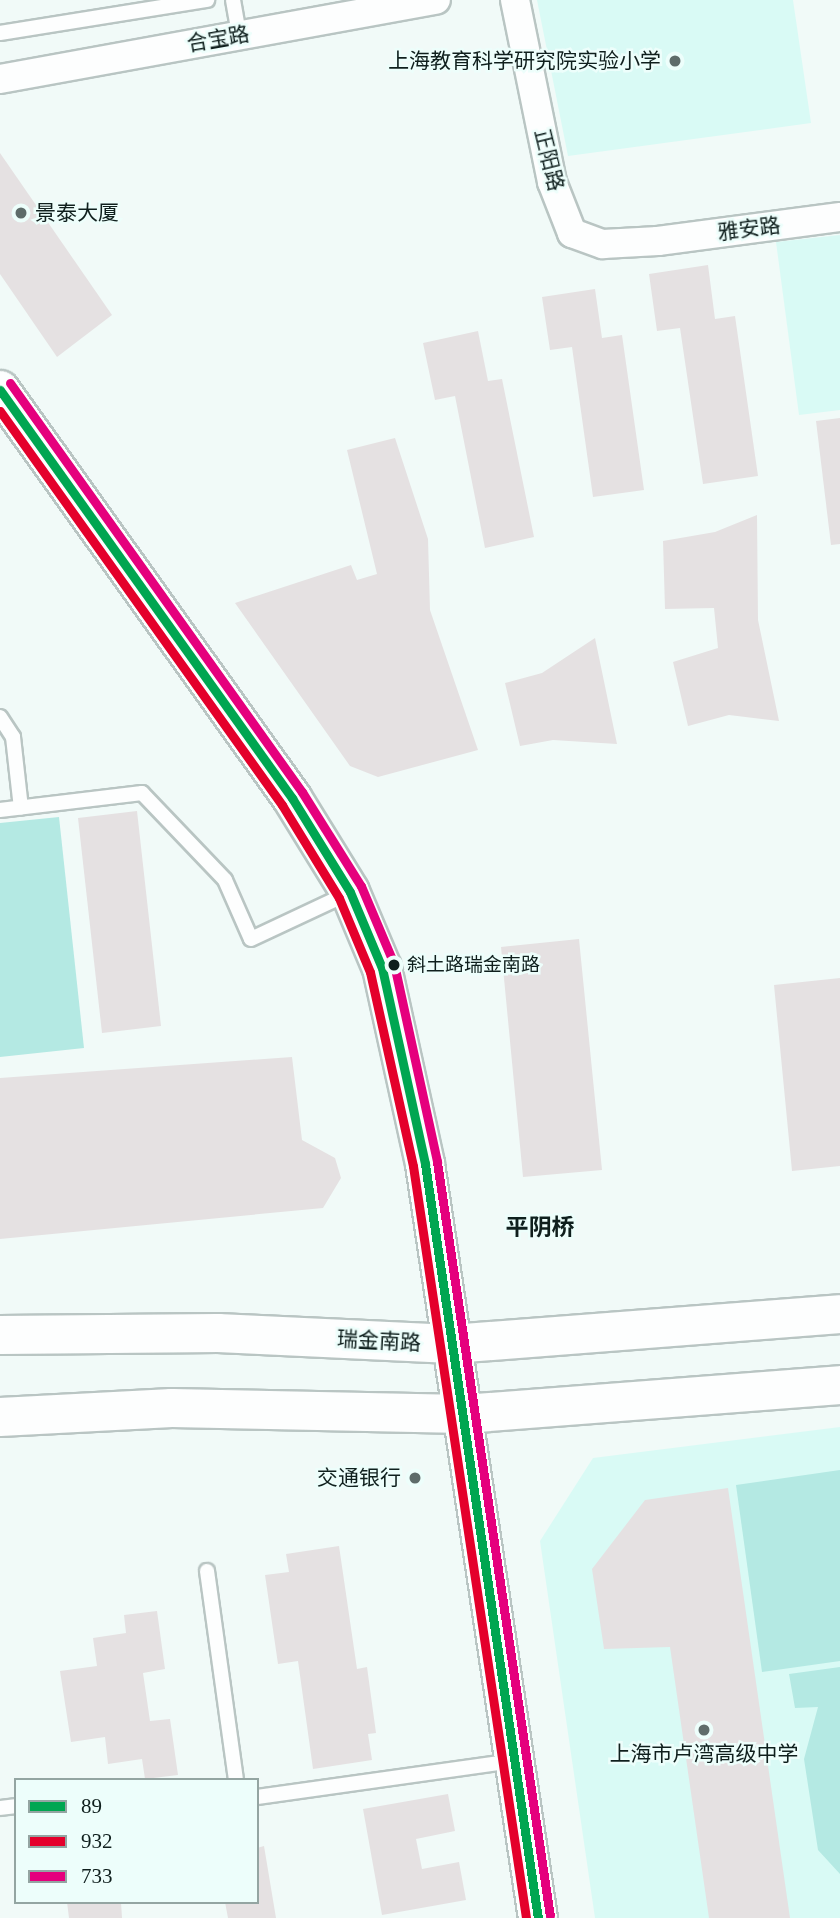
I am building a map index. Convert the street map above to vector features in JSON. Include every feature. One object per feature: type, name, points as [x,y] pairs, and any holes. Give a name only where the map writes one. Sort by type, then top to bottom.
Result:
[{"type":"main road","points":[[0,390],[292,798],[349,892],[382,968],[404,1048],[464,1414],[538,1918]]},
{"type":"main road","name":"瑞金南路","points":[[0,1335],[218,1334],[452,1344],[840,1314]]},
{"type":"main road","points":[[0,1417],[172,1409],[464,1414],[840,1385]]},
{"type":"street","name":"合宝路","points":[[0,79],[436,0]]},
{"type":"street","name":"正阳路","points":[[515,0],[552,182],[572,233],[603,244],[658,241]]},
{"type":"street","name":"雅安路","points":[[658,241],[840,217]]},
{"type":"lane","points":[[0,33],[206,0]]},
{"type":"lane","points":[[233,0],[239,35]]},
{"type":"lane","points":[[0,716],[13,737],[20,808]]},
{"type":"lane","points":[[0,810],[142,793],[225,880],[251,939],[349,892]]},
{"type":"lane","points":[[208,1571],[236,1778]]},
{"type":"lane","points":[[259,1797],[513,1761]]},
{"type":"shaded area","name":"上海教育科学研究院实验小学","points":[[537,0],[793,0],[811,123],[568,156]]},
{"type":"shaded area","points":[[840,235],[840,410],[799,415],[776,242]]},
{"type":"shaded area","points":[[59,817],[84,1048],[0,1057],[0,823]]},
{"type":"shaded area","name":"上海市卢湾高级中学","points":[[840,1427],[840,1918],[595,1918],[540,1541],[593,1458]]},
{"type":"shaded area","points":[[840,1470],[840,1661],[762,1672],[736,1485]]},
{"type":"shaded area","points":[[840,1667],[840,1874],[818,1850],[804,1759],[818,1707],[795,1708],[789,1674]]},
{"type":"building","name":"景泰大厦","points":[[0,153],[112,315],[57,357],[0,274]]},
{"type":"building","points":[[708,265],[715,319],[735,316],[758,476],[703,484],[680,328],[657,331],[649,274]]},
{"type":"building","points":[[595,289],[602,338],[622,335],[644,490],[593,497],[572,347],[550,350],[542,297]]},
{"type":"building","points":[[478,331],[488,381],[502,379],[534,537],[485,548],[455,396],[435,400],[423,343]]},
{"type":"building","points":[[840,418],[840,544],[831,545],[816,421]]},
{"type":"building","points":[[395,438],[428,539],[430,610],[478,750],[378,777],[350,766],[235,603],[351,565],[357,580],[377,574],[347,450]]},
{"type":"building","points":[[757,515],[758,620],[779,721],[729,715],[688,726],[673,662],[718,648],[714,608],[665,609],[663,541],[715,532]]},
{"type":"building","points":[[595,638],[617,744],[553,740],[520,746],[505,683],[542,673]]},
{"type":"building","points":[[137,811],[161,1026],[102,1033],[78,818]]},
{"type":"building","points":[[579,939],[602,1170],[523,1177],[501,947]]},
{"type":"building","points":[[840,978],[840,1166],[792,1171],[774,985]]},
{"type":"building","points":[[292,1057],[302,1140],[335,1158],[341,1178],[323,1208],[0,1239],[0,1078]]},
{"type":"building","points":[[728,1488],[790,1918],[709,1918],[670,1647],[604,1649],[592,1569],[645,1500]]},
{"type":"building","points":[[339,1546],[357,1669],[367,1667],[376,1733],[368,1734],[372,1760],[313,1769],[298,1661],[278,1664],[265,1575],[289,1572],[286,1554]]},
{"type":"building","points":[[157,1611],[165,1669],[143,1673],[150,1721],[170,1719],[178,1775],[145,1778],[142,1759],[108,1764],[105,1737],[71,1742],[60,1671],[97,1666],[93,1638],[126,1633],[124,1615]]},
{"type":"building","points":[[448,1794],[455,1831],[416,1839],[422,1869],[459,1862],[466,1900],[382,1915],[363,1809]]},
{"type":"building","points":[[264,1846],[276,1918],[228,1918],[225,1904],[259,1904],[259,1847]]},
{"type":"building","points":[[67,1904],[121,1904],[122,1918],[69,1918]]},
{"type":"transit line","name":"733","points":[[10,383],[302,792],[361,886],[394,964],[437,1162],[550,1916]]},
{"type":"transit line","name":"89","points":[[0,390],[292,798],[350,892],[382,968],[425,1164],[538,1918]]},
{"type":"transit line","name":"932","points":[[0,411],[282,805],[339,898],[370,972],[413,1166],[526,1918]]},
{"type":"place","name":"上海教育科学研究院实验小学","points":[[675,61]]},
{"type":"place","name":"景泰大厦","points":[[21,213]]},
{"type":"place","name":"斜土路瑞金南路","points":[[394,965]]},
{"type":"place","name":"交通银行","points":[[415,1478]]},
{"type":"place","name":"上海市卢湾高级中学","points":[[704,1730]]},
{"type":"district","name":"平阴桥","points":[[540,1228]]}]
